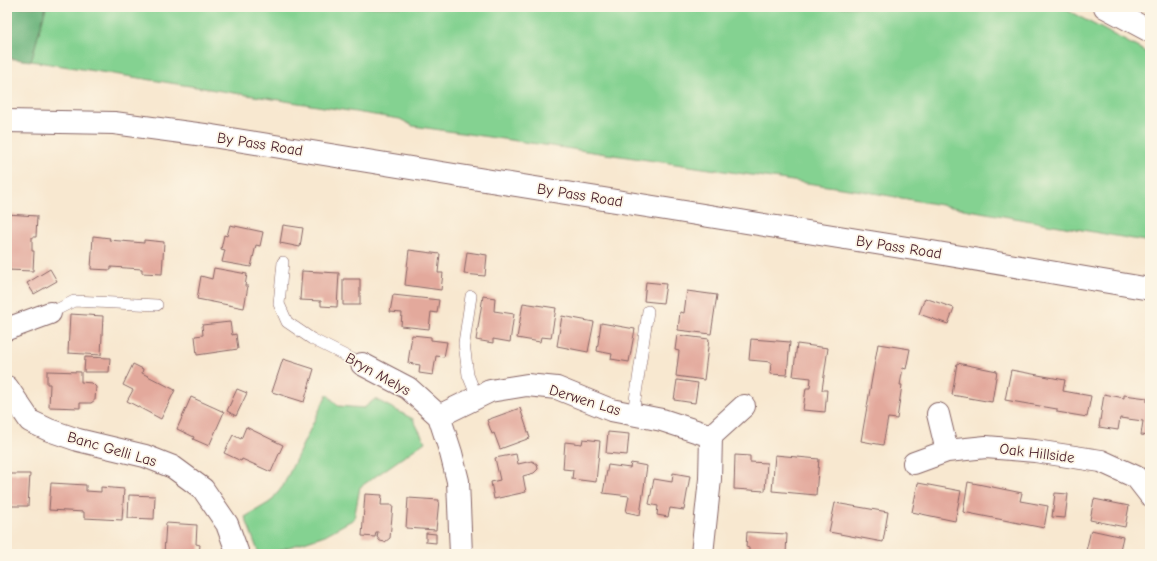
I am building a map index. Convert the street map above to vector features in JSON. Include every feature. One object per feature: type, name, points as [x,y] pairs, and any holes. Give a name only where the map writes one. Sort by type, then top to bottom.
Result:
[{"type":"street","points":[[1105,7],[1150,31]]},
{"type":"street","name":"By Pass Road","points":[[7,121],[114,123],[212,136],[926,251],[1150,289]]},
{"type":"street","points":[[7,329],[50,313]]},
{"type":"street","name":"Bryn Melys","points":[[362,364],[408,388],[439,416],[458,481],[461,554]]},
{"type":"street","name":"Derwen Las","points":[[439,416],[490,391],[527,385],[557,388],[611,410],[662,420],[710,436]]},
{"type":"street","name":"Banc Gelli Las","points":[[7,387],[30,421],[49,430],[78,440],[145,456],[173,468],[203,489],[227,524],[238,554]]},
{"type":"street","points":[[702,554],[710,479],[710,436],[744,406]]},
{"type":"street","points":[[938,414],[947,451]]},
{"type":"street","name":"Oak Hillside","points":[[914,463],[947,451],[986,447],[1035,451],[1102,461],[1136,477],[1150,495]]},
{"type":"lane","name":"Bryn Melys","points":[[283,262],[278,304],[287,322],[312,339],[362,364]]},
{"type":"lane","points":[[471,296],[464,343],[468,374],[477,397]]},
{"type":"lane","points":[[50,313],[74,301],[157,305]]},
{"type":"lane","points":[[633,414],[648,311]]},
{"type":"green space","points":[[7,7],[46,7],[31,61],[7,58]]},
{"type":"green space","points":[[46,7],[1061,7],[1150,54],[1150,242],[862,191],[413,126],[400,119],[31,61]]},
{"type":"green space","points":[[327,394],[338,406],[364,408],[375,399],[413,419],[425,442],[360,487],[354,519],[325,535],[268,554],[259,554],[245,517],[270,502],[283,486]]},
{"type":"building","points":[[7,214],[37,216],[36,237],[32,237],[32,251],[34,251],[33,271],[7,270]]},
{"type":"building","points":[[230,225],[263,232],[260,246],[256,245],[251,267],[222,262],[225,250],[221,249],[224,235],[227,236]]},
{"type":"building","points":[[283,225],[303,228],[300,247],[280,243]]},
{"type":"building","points":[[93,236],[110,238],[109,240],[144,243],[144,240],[164,242],[162,274],[142,273],[142,269],[111,267],[111,270],[91,269]]},
{"type":"building","points":[[409,250],[440,254],[438,273],[443,273],[441,290],[405,285]]},
{"type":"building","points":[[467,252],[487,255],[485,276],[464,274]]},
{"type":"building","points":[[214,268],[247,274],[245,286],[248,286],[244,308],[197,299],[201,276],[212,279]]},
{"type":"building","points":[[50,269],[57,281],[34,294],[27,283]]},
{"type":"building","points":[[302,271],[339,273],[337,307],[321,306],[321,301],[300,300]]},
{"type":"building","points":[[343,279],[360,279],[360,305],[343,305]]},
{"type":"building","points":[[646,282],[666,284],[663,303],[644,301]]},
{"type":"building","points":[[687,291],[717,295],[711,334],[678,330],[680,312],[684,313]]},
{"type":"building","points":[[393,295],[439,300],[437,313],[431,312],[429,329],[401,326],[402,313],[390,312]]},
{"type":"building","points":[[483,296],[495,298],[494,311],[514,314],[510,342],[493,339],[493,343],[476,340]]},
{"type":"building","points":[[925,298],[954,308],[948,324],[919,314]]},
{"type":"building","points":[[523,303],[556,308],[551,338],[541,337],[540,342],[517,338]]},
{"type":"building","points":[[70,314],[103,316],[101,355],[68,353]]},
{"type":"building","points":[[562,316],[594,322],[588,352],[557,346]]},
{"type":"building","points":[[230,322],[232,335],[236,334],[238,349],[197,355],[195,336],[203,335],[202,325]]},
{"type":"building","points":[[601,323],[635,329],[629,362],[611,359],[612,354],[597,351]]},
{"type":"building","points":[[412,335],[431,337],[431,340],[447,342],[444,357],[436,356],[433,375],[419,373],[420,365],[408,363]]},
{"type":"building","points":[[677,335],[709,339],[704,380],[676,376],[679,351],[675,350]]},
{"type":"building","points":[[751,339],[790,342],[787,375],[770,374],[771,362],[749,360]]},
{"type":"building","points":[[797,344],[828,348],[822,390],[827,390],[825,412],[803,410],[806,388],[810,388],[811,378],[793,376]]},
{"type":"building","points":[[878,344],[910,349],[906,369],[903,368],[897,419],[888,418],[883,445],[861,441]]},
{"type":"building","points":[[85,357],[110,358],[109,372],[84,372]]},
{"type":"building","points":[[283,359],[314,369],[304,402],[272,392]]},
{"type":"building","points":[[957,363],[997,371],[992,402],[952,395]]},
{"type":"building","points":[[133,364],[143,369],[142,373],[175,390],[161,419],[127,401],[133,390],[123,385]]},
{"type":"building","points":[[1011,370],[1065,380],[1063,391],[1091,396],[1087,417],[1057,412],[1057,409],[1005,400]]},
{"type":"building","points":[[47,371],[81,372],[81,382],[92,383],[96,387],[95,400],[91,403],[80,403],[80,408],[49,407],[50,384],[47,384]]},
{"type":"building","points":[[677,380],[698,383],[695,403],[674,400]]},
{"type":"building","points":[[237,389],[247,393],[236,416],[227,411]]},
{"type":"building","points":[[1104,394],[1124,398],[1124,395],[1147,398],[1147,402],[1150,402],[1150,436],[1141,435],[1143,421],[1120,418],[1118,430],[1099,427]]},
{"type":"building","points":[[191,397],[224,412],[209,446],[193,439],[194,437],[177,429]]},
{"type":"building","points":[[520,408],[530,438],[500,449],[487,420]]},
{"type":"building","points":[[246,427],[283,445],[271,472],[224,453],[233,435],[241,439]]},
{"type":"building","points":[[608,432],[629,434],[627,455],[606,453]]},
{"type":"building","points":[[583,439],[600,441],[596,482],[572,479],[573,470],[563,469],[565,442],[582,444]]},
{"type":"building","points":[[516,454],[518,464],[532,461],[537,464],[538,469],[534,473],[523,476],[526,492],[494,499],[491,482],[500,480],[495,458]]},
{"type":"building","points":[[735,455],[750,456],[750,462],[767,463],[765,491],[734,489]]},
{"type":"building","points":[[775,455],[819,459],[816,495],[772,491]]},
{"type":"building","points":[[631,463],[647,466],[640,515],[626,512],[629,496],[603,493],[608,465],[630,468]]},
{"type":"building","points":[[673,473],[690,476],[684,510],[670,508],[668,517],[657,515],[658,506],[649,504],[654,479],[672,482]]},
{"type":"building","points":[[7,474],[30,474],[28,506],[7,506]]},
{"type":"building","points":[[968,482],[1022,493],[1020,501],[1048,506],[1044,528],[963,512]]},
{"type":"building","points":[[51,483],[86,485],[86,491],[101,492],[101,487],[124,489],[122,520],[84,518],[84,512],[49,510]]},
{"type":"building","points":[[918,483],[961,491],[955,521],[912,512]]},
{"type":"building","points":[[1055,493],[1068,494],[1065,518],[1052,517]]},
{"type":"building","points":[[365,494],[382,495],[381,505],[393,505],[390,538],[385,542],[380,541],[377,537],[378,532],[376,532],[375,537],[362,536]]},
{"type":"building","points":[[129,495],[155,496],[154,519],[128,518]]},
{"type":"building","points":[[408,498],[439,500],[436,530],[406,528]]},
{"type":"building","points":[[1094,499],[1129,506],[1125,527],[1090,520]]},
{"type":"building","points":[[835,503],[888,512],[883,542],[829,532]]},
{"type":"building","points":[[166,523],[197,525],[196,544],[200,545],[199,554],[164,554]]},
{"type":"building","points":[[1091,530],[1123,537],[1119,554],[1100,554],[1086,551]]},
{"type":"building","points":[[747,532],[787,534],[786,554],[749,554],[749,548],[746,547]]},
{"type":"building","points":[[426,533],[436,534],[436,543],[426,542]]}]
